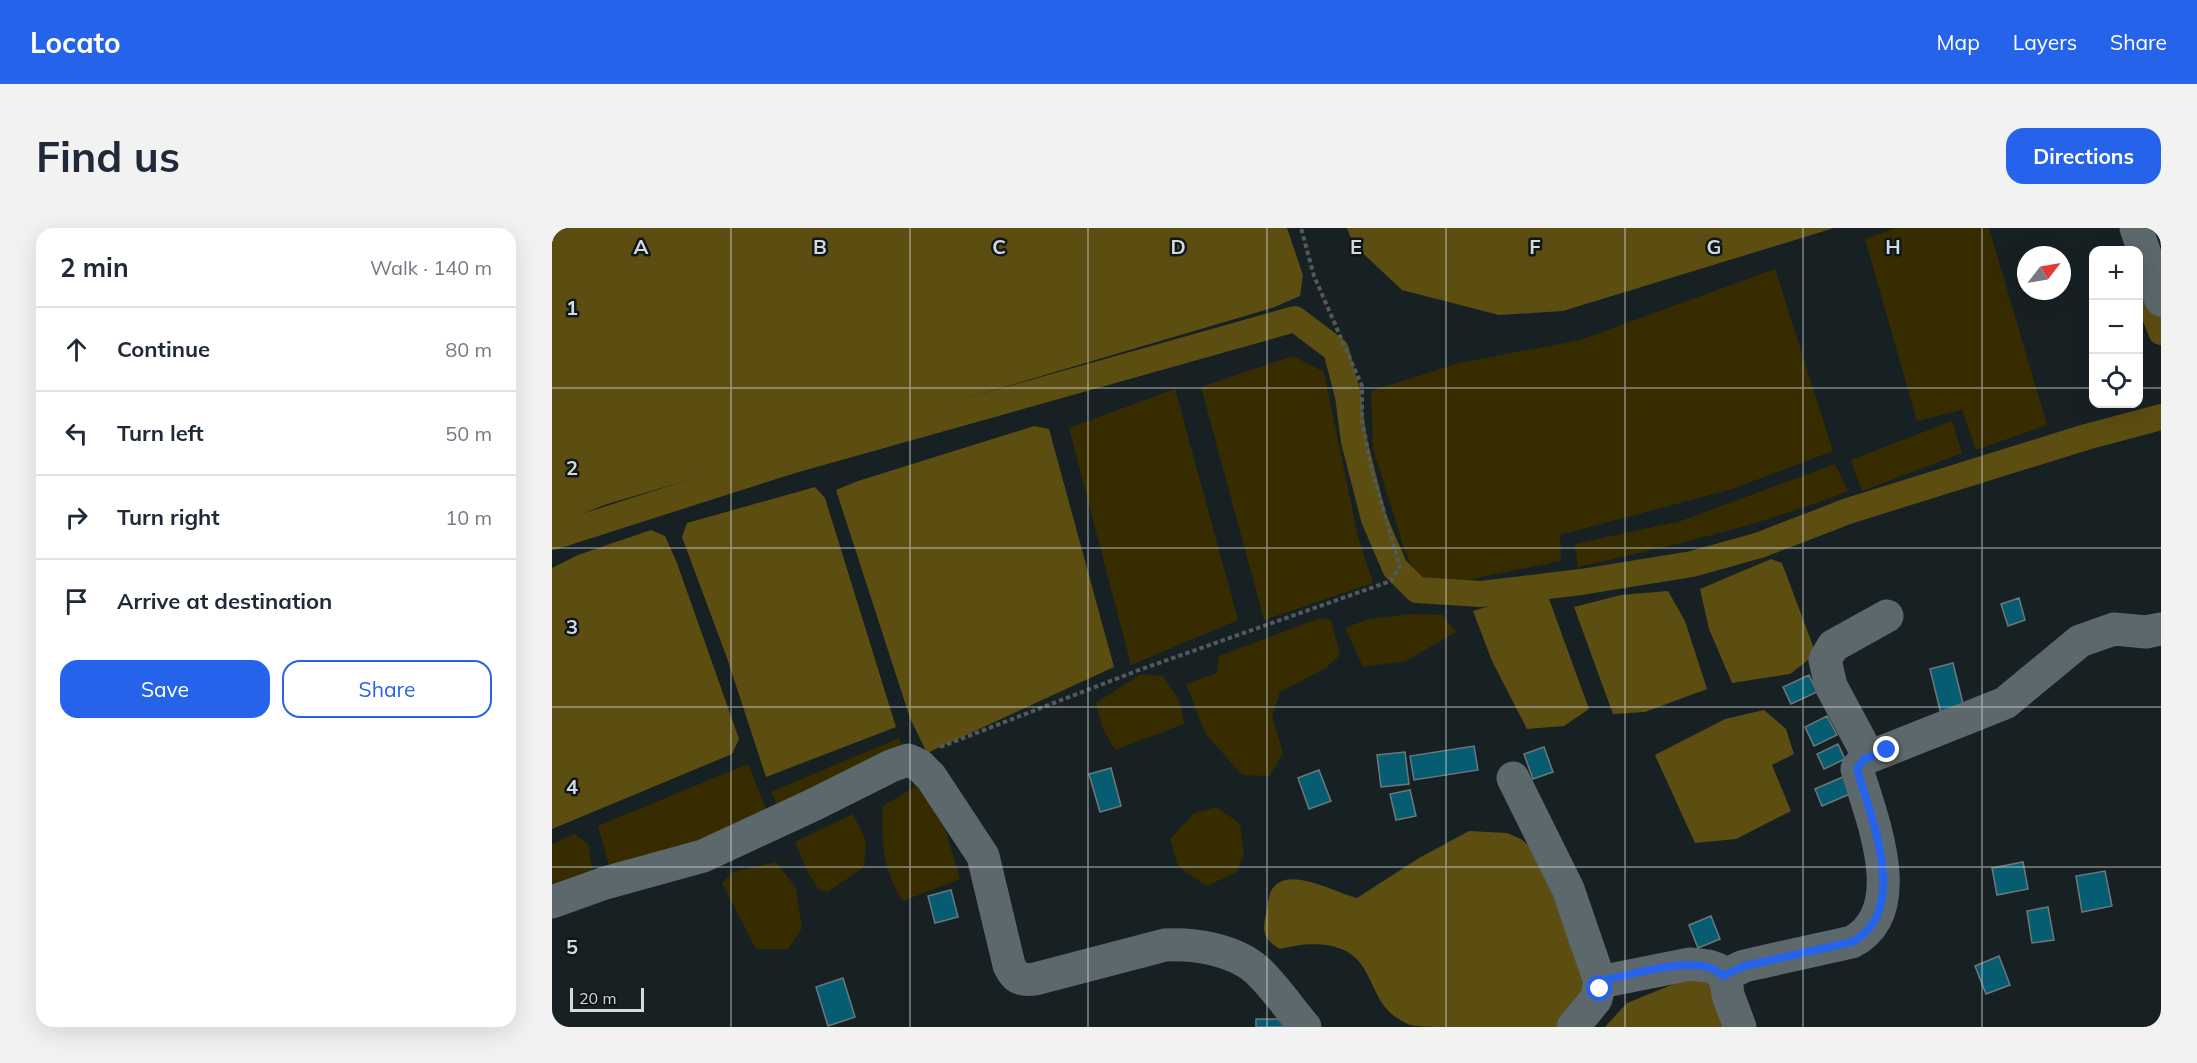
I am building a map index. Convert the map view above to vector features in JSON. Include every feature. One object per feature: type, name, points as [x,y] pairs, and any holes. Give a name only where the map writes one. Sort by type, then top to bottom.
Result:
[{"type":"street","points":[[2136,228],[2161,300]]},
{"type":"street","points":[[1869,757],[1831,686],[1825,660],[1833,646],[1887,616]]},
{"type":"street","points":[[1723,976],[1744,966],[1852,942],[1863,936],[1874,924],[1882,904],[1883,874],[1876,834],[1857,769],[1860,763],[1869,757],[2004,704],[2080,641],[2114,629],[2146,632],[2161,629]]},
{"type":"street","points":[[552,902],[605,883],[703,856],[891,766],[909,760],[920,765],[931,777],[983,856],[1008,964],[1015,977],[1024,981],[1035,979],[1165,945],[1179,944],[1222,952],[1256,969],[1305,1027]]},
{"type":"street","points":[[1513,778],[1568,889],[1600,982],[1596,999],[1573,1027]]},
{"type":"street","points":[[1600,982],[1690,964],[1717,969],[1723,976],[1740,1027]]},
{"type":"path","points":[[909,760],[1139,670],[1391,581],[1400,567],[1372,471],[1362,421],[1362,386],[1314,276],[1301,228]]},
{"type":"shaded area","points":[[552,228],[1287,228],[1303,275],[1300,296],[1272,308],[604,505],[552,526]]},
{"type":"shaded area","points":[[1347,228],[1834,228],[1563,311],[1499,315],[1402,290],[1353,244]]},
{"type":"shaded area","points":[[1896,228],[1989,228],[2047,425],[1976,450],[1962,410],[1917,421],[1865,239]]},
{"type":"shaded area","points":[[1775,269],[1833,451],[1732,489],[1560,535],[1561,561],[1452,583],[1416,577],[1403,545],[1373,448],[1371,391],[1459,363],[1580,340]]},
{"type":"shaded area","points":[[1293,356],[1324,372],[1358,537],[1373,583],[1264,620],[1201,387]]},
{"type":"shaded area","points":[[1175,389],[1238,620],[1131,665],[1069,428]]},
{"type":"shaded area","points":[[1952,421],[1962,453],[1862,491],[1851,460]]},
{"type":"shaded area","points":[[1034,426],[1049,429],[1114,667],[927,753],[910,718],[836,490]]},
{"type":"shaded area","points":[[1835,464],[1848,491],[1748,525],[1578,567],[1575,544],[1681,521]]},
{"type":"shaded area","points":[[815,487],[825,498],[896,727],[766,777],[727,658],[682,537],[687,523]]},
{"type":"shaded area","points":[[651,530],[665,536],[677,563],[739,739],[732,754],[552,829],[552,568],[578,555]]},
{"type":"shaded area","points":[[1771,559],[1782,563],[1816,654],[1790,674],[1732,683],[1709,629],[1700,589]]},
{"type":"shaded area","points":[[1668,591],[1685,621],[1707,689],[1645,712],[1613,714],[1574,607],[1621,595]]},
{"type":"shaded area","points":[[1521,596],[1549,599],[1589,709],[1564,726],[1527,729],[1492,661],[1473,611]]},
{"type":"shaded area","points":[[1410,614],[1443,615],[1456,632],[1406,661],[1363,667],[1345,628],[1369,619]]},
{"type":"shaded area","points":[[1320,618],[1331,620],[1340,655],[1326,668],[1280,692],[1272,716],[1283,753],[1270,776],[1242,775],[1205,733],[1186,684],[1217,673],[1219,656]]},
{"type":"shaded area","points":[[1141,674],[1163,676],[1179,700],[1184,724],[1115,750],[1102,727],[1096,703]]},
{"type":"shaded area","points":[[1764,710],[1786,729],[1794,754],[1772,765],[1791,811],[1736,839],[1695,843],[1655,755],[1725,719]]},
{"type":"shaded area","points":[[899,738],[907,760],[786,823],[771,792]]},
{"type":"shaded area","points":[[748,764],[774,829],[614,883],[598,826]]},
{"type":"shaded area","points":[[916,786],[941,815],[960,879],[903,901],[891,880],[885,855],[882,830],[883,806]]},
{"type":"shaded area","points":[[1217,807],[1240,824],[1244,855],[1236,873],[1206,886],[1178,866],[1170,839],[1194,813]]},
{"type":"shaded area","points":[[853,814],[866,841],[864,867],[828,892],[819,890],[808,873],[795,842]]},
{"type":"shaded area","points":[[1469,831],[1507,833],[1521,839],[1536,851],[1561,917],[1591,980],[1570,1020],[1556,1027],[1410,1025],[1399,1020],[1385,1007],[1363,967],[1347,951],[1313,944],[1280,949],[1266,937],[1264,924],[1269,898],[1271,891],[1278,883],[1288,880],[1311,882],[1357,898],[1419,858]]},
{"type":"shaded area","points":[[574,834],[588,844],[594,878],[552,905],[552,844]]},
{"type":"shaded area","points":[[776,862],[796,888],[802,928],[788,949],[756,949],[722,883],[733,872]]},
{"type":"shaded area","points":[[1691,977],[1713,981],[1729,1027],[1605,1027],[1627,1003]]},
{"type":"building","points":[[2019,598],[2025,620],[2008,626],[2001,604]]},
{"type":"building","points":[[1953,663],[1966,716],[1943,722],[1930,669]]},
{"type":"building","points":[[1809,675],[1817,692],[1791,704],[1783,687]]},
{"type":"building","points":[[1827,716],[1837,735],[1814,746],[1805,727]]},
{"type":"building","points":[[1838,744],[1845,759],[1824,769],[1817,754]]},
{"type":"building","points":[[1474,746],[1478,770],[1414,780],[1410,756]]},
{"type":"building","points":[[1544,747],[1553,772],[1533,779],[1524,754]]},
{"type":"building","points":[[1405,752],[1409,784],[1381,787],[1377,755]]},
{"type":"building","points":[[1111,768],[1121,806],[1100,812],[1089,774]]},
{"type":"building","points":[[1319,770],[1331,801],[1309,809],[1298,778]]},
{"type":"building","points":[[1852,773],[1859,790],[1822,806],[1815,789]]},
{"type":"building","points":[[1410,790],[1416,816],[1396,820],[1390,794]]},
{"type":"building","points":[[2023,862],[2028,889],[1997,895],[1992,868]]},
{"type":"building","points":[[2105,871],[2112,906],[2082,912],[2076,876]]},
{"type":"building","points":[[951,890],[958,917],[935,923],[928,896]]},
{"type":"building","points":[[2048,907],[2054,940],[2032,943],[2027,911]]},
{"type":"building","points":[[1711,916],[1720,939],[1698,948],[1689,925]]},
{"type":"building","points":[[1999,956],[2010,985],[1986,994],[1975,966]]},
{"type":"building","points":[[843,978],[855,1017],[828,1026],[816,987]]},
{"type":"building","points":[[1256,1019],[1289,1019],[1289,1027],[1256,1027]]},
{"type":"waterway","points":[[2143,285],[2161,332]]},
{"type":"waterway","points":[[552,537],[790,461],[1295,319],[1336,350],[1348,396],[1354,441],[1374,519],[1395,568],[1417,590],[1481,594],[1581,582],[1692,564],[1760,545],[1848,511],[2086,437],[2161,417]]},
{"type":"route","points":[[1600,989],[1600,982],[1608,979],[1690,964],[1717,969],[1723,976],[1744,966],[1852,942],[1863,936],[1879,916],[1884,891],[1876,834],[1857,769],[1864,759],[1887,750]]}]
